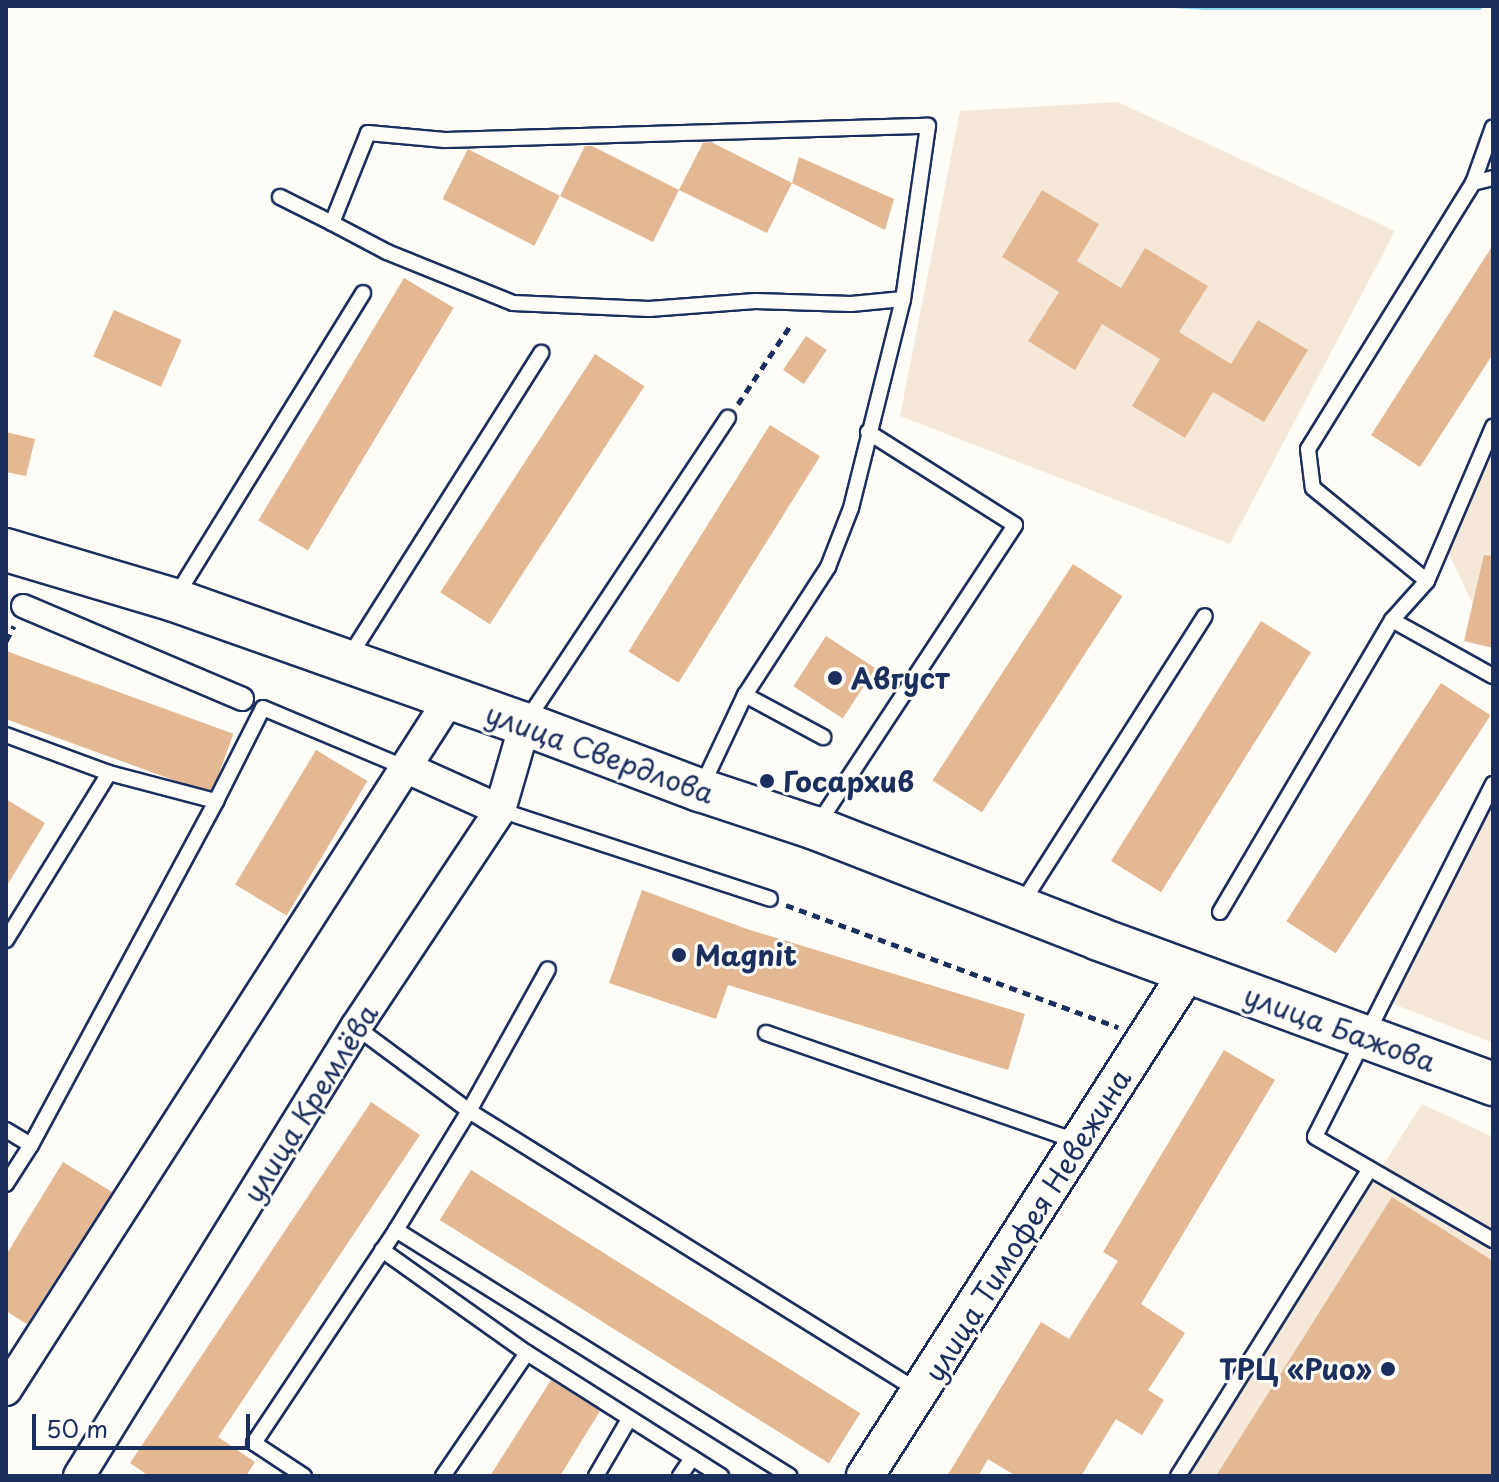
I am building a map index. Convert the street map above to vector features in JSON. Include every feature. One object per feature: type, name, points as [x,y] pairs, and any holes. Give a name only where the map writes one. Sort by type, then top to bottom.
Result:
[{"type":"main road","name":"улица Свердлова","points":[[6,550],[174,600],[449,700],[525,724],[700,790],[815,828],[1187,973]]},
{"type":"main road","name":"улица Бажова","points":[[1187,973],[1493,1084]]},
{"type":"street","points":[[23,606],[253,703]]},
{"type":"street","points":[[6,1390],[449,700]]},
{"type":"street","name":"улица Кремлёва","points":[[79,1476],[356,1027],[500,810],[525,724]]},
{"type":"street","points":[[407,768],[500,810]]},
{"type":"street","name":"улица Тимофея Невежина","points":[[865,1476],[1187,973]]},
{"type":"lane","points":[[332,223],[368,133],[445,140],[928,126],[903,299],[851,508],[828,567],[745,695],[700,790]]},
{"type":"lane","points":[[1427,581],[1313,488],[1308,449],[1473,183],[1493,127]]},
{"type":"lane","points":[[1473,183],[1493,178]]},
{"type":"lane","points":[[280,197],[387,252],[513,303],[649,309],[755,301],[851,304],[903,299]]},
{"type":"lane","points":[[174,600],[363,293]]},
{"type":"lane","points":[[346,661],[541,353]]},
{"type":"lane","points":[[525,724],[728,418]]},
{"type":"lane","points":[[815,828],[1015,525],[868,432]]},
{"type":"lane","points":[[1220,912],[1392,620],[1427,581],[1491,436]]},
{"type":"lane","points":[[1020,907],[1205,616]]},
{"type":"lane","points":[[1392,620],[1493,676]]},
{"type":"lane","points":[[745,695],[823,737]]},
{"type":"lane","points":[[6,1184],[31,1145],[216,801],[253,703],[407,768]]},
{"type":"lane","points":[[6,735],[109,773],[216,801]]},
{"type":"lane","points":[[6,940],[109,773]]},
{"type":"lane","points":[[1493,784],[1315,1137],[1493,1240]]},
{"type":"lane","points":[[500,810],[770,899]]},
{"type":"lane","points":[[304,1476],[254,1443],[396,1230],[469,1111],[548,969]]},
{"type":"lane","points":[[356,1027],[469,1111],[921,1392]]},
{"type":"lane","points":[[766,1033],[1077,1141]]},
{"type":"lane","points":[[6,1130],[31,1145]]},
{"type":"lane","points":[[1178,1476],[1370,1169]]},
{"type":"lane","points":[[396,1230],[790,1476]]},
{"type":"lane","points":[[382,1250],[527,1353],[721,1476]]},
{"type":"lane","points":[[443,1476],[527,1353]]},
{"type":"lane","points":[[596,1476],[629,1419]]},
{"type":"lane","points":[[680,1476],[692,1458]]},
{"type":"path","points":[[728,418],[806,303]]},
{"type":"path","points":[[770,899],[1145,1037]]},
{"type":"shaded area","points":[[1118,102],[1395,231],[1230,544],[900,416],[960,111]]},
{"type":"shaded area","points":[[1493,413],[1493,647],[1445,545]]},
{"type":"shaded area","points":[[1493,779],[1493,1043],[1373,996]]},
{"type":"shaded area","name":"ТРЦ «Рио»","points":[[1422,1104],[1493,1137],[1493,1476],[1185,1476]]},
{"type":"water","points":[[1144,6],[1485,6],[1480,10],[1205,10]]},
{"type":"building","points":[[711,142],[792,183],[767,233],[679,190],[703,143]]},
{"type":"building","points":[[585,146],[592,146],[679,190],[653,242],[560,196]]},
{"type":"building","points":[[468,149],[560,196],[534,246],[443,199]]},
{"type":"building","points":[[799,157],[894,199],[885,230],[792,183]]},
{"type":"building","points":[[1042,190],[1099,224],[1077,261],[1121,288],[1145,248],[1208,286],[1179,332],[1231,364],[1258,320],[1308,350],[1264,422],[1213,392],[1185,438],[1132,406],[1160,359],[1102,324],[1075,370],[1028,341],[1059,292],[1002,257]]},
{"type":"building","points":[[1493,245],[1493,354],[1420,467],[1371,435]]},
{"type":"building","points":[[404,278],[454,308],[308,550],[258,521]]},
{"type":"building","points":[[114,310],[182,340],[161,387],[93,357]]},
{"type":"building","points":[[806,336],[827,350],[804,384],[783,370]]},
{"type":"building","points":[[595,354],[644,386],[490,624],[440,592]]},
{"type":"building","points":[[770,425],[820,456],[679,683],[629,651]]},
{"type":"building","points":[[6,432],[35,439],[26,476],[6,472]]},
{"type":"building","points":[[1484,555],[1493,556],[1493,648],[1464,641]]},
{"type":"building","points":[[1073,564],[1122,596],[982,813],[932,780]]},
{"type":"building","points":[[1261,621],[1311,652],[1161,892],[1111,861]]},
{"type":"building","name":"Август","points":[[826,636],[875,668],[843,718],[793,686]]},
{"type":"building","points":[[6,651],[233,734],[212,794],[6,719]]},
{"type":"building","points":[[1441,683],[1490,715],[1336,953],[1286,921]]},
{"type":"building","points":[[316,750],[367,781],[287,915],[235,885]]},
{"type":"building","points":[[6,799],[45,823],[6,887]]},
{"type":"building","points":[[642,890],[747,929],[1025,1014],[1008,1070],[728,985],[716,1019],[609,983]]},
{"type":"building","points":[[1224,1050],[1275,1080],[1141,1304],[1185,1333],[1148,1390],[1164,1400],[1142,1435],[1116,1419],[1081,1476],[1016,1476],[988,1459],[978,1476],[947,1476],[1041,1322],[1069,1339],[1118,1261],[1103,1252]]},
{"type":"building","points":[[371,1102],[420,1135],[218,1437],[255,1462],[246,1476],[149,1476],[130,1463]]},
{"type":"building","points":[[63,1162],[112,1192],[27,1324],[6,1311],[6,1255]]},
{"type":"building","points":[[471,1170],[860,1413],[829,1463],[440,1220]]},
{"type":"building","name":"ТРЦ «Рио»","points":[[1392,1197],[1493,1261],[1493,1476],[1216,1476]]},
{"type":"building","points":[[551,1380],[600,1411],[560,1476],[490,1476]]},
{"type":"place","name":"Август","points":[[835,678]]},
{"type":"place","name":"Госархив","points":[[767,781]]},
{"type":"place","name":"Magnit","points":[[679,955]]},
{"type":"place","name":"ТРЦ «Рио»","points":[[1388,1369]]}]
